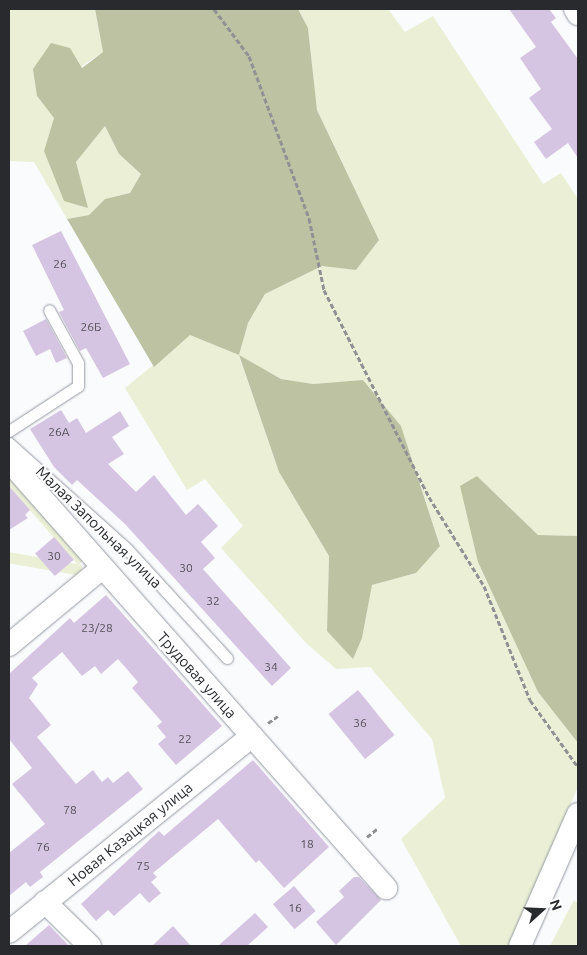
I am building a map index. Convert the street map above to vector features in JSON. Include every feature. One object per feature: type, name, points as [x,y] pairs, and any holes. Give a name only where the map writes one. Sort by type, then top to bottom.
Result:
[{"type":"street","points":[[574,9],[578,14]]},
{"type":"street","name":"Трудовая улица","points":[[9,461],[101,569],[386,888]]},
{"type":"street","points":[[9,645],[101,569]]},
{"type":"street","name":"Новая Казацкая улица","points":[[9,932],[252,736]]},
{"type":"street","points":[[520,946],[578,814]]},
{"type":"street","points":[[45,902],[90,946]]},
{"type":"lane","points":[[9,431],[78,386],[78,363],[50,310]]},
{"type":"lane","name":"Малая Запольная улица","points":[[9,443],[127,549],[227,658]]},
{"type":"path","points":[[214,9],[249,56],[309,218],[324,290],[429,497],[484,586],[530,700],[578,767]]},
{"type":"path","points":[[363,841],[378,828]]},
{"type":"green space","points":[[9,9],[95,9],[103,52],[37,96],[54,118],[44,151],[87,208],[76,162],[105,126],[119,154],[141,174],[130,193],[105,199],[89,215],[67,219],[34,162],[9,161]]},
{"type":"green space","points":[[95,9],[298,9],[308,28],[317,110],[379,240],[356,270],[322,266],[265,294],[248,323],[239,355],[190,335],[154,367],[67,219],[89,215],[105,199],[130,193],[141,174],[119,154],[105,126],[76,162],[88,208],[64,201],[44,151],[54,118],[37,96],[33,69],[51,43],[70,48],[82,68],[103,52]]},
{"type":"green space","points":[[298,9],[388,9],[405,32],[433,16],[543,184],[561,173],[578,199],[578,536],[538,535],[477,476],[538,692],[578,743],[578,787],[509,946],[461,946],[401,839],[445,798],[432,739],[370,667],[336,669],[307,644],[221,548],[243,526],[205,479],[187,490],[125,388],[190,335],[239,355],[248,323],[265,294],[322,266],[356,270],[379,240],[317,110],[308,28]],"holes":[[[239,356],[281,379],[313,384],[363,380],[401,426],[440,545],[416,573],[372,585],[362,638],[327,631],[329,556],[279,472]]]},
{"type":"green space","points":[[239,355],[281,379],[313,384],[363,380],[401,426],[440,546],[416,573],[372,585],[362,638],[353,659],[327,631],[329,556],[279,472]]},
{"type":"green space","points":[[9,470],[83,561],[78,565],[12,490],[9,492]]},
{"type":"green space","points":[[477,476],[538,535],[578,536],[578,743],[538,692],[478,562],[460,486]]},
{"type":"green space","points":[[9,552],[82,565],[80,576],[9,563]]},
{"type":"green space","points":[[574,900],[578,904],[578,946],[550,946]]},
{"type":"building","points":[[509,9],[549,9],[556,18],[551,22],[578,59],[578,158],[568,143],[546,159],[534,142],[552,129],[529,98],[541,89],[520,58],[536,47]]},
{"type":"building","points":[[61,231],[130,364],[103,378],[86,348],[80,351],[59,312],[64,310],[32,245]]},
{"type":"building","points":[[46,319],[67,358],[56,363],[50,349],[36,356],[23,331]]},
{"type":"building","points":[[61,410],[69,423],[77,418],[86,433],[120,411],[129,426],[112,437],[124,454],[108,464],[136,492],[154,475],[186,515],[198,504],[218,526],[201,542],[215,558],[203,569],[291,668],[272,686],[125,524],[77,480],[72,485],[54,467],[30,429]]},
{"type":"building","points":[[9,486],[30,510],[25,515],[28,518],[9,530]]},
{"type":"building","points":[[54,537],[74,560],[55,576],[35,553]]},
{"type":"building","points":[[106,595],[222,726],[176,765],[158,744],[166,737],[157,726],[162,722],[132,688],[138,682],[118,659],[101,674],[95,666],[82,676],[62,652],[32,678],[38,684],[29,698],[51,725],[37,737],[76,784],[93,770],[102,782],[108,777],[113,783],[128,771],[143,789],[40,872],[43,877],[30,887],[26,882],[9,896],[9,853],[45,824],[12,784],[32,768],[9,739],[9,674],[70,618],[74,623]]},
{"type":"building","points":[[358,690],[395,735],[365,759],[328,714]]},
{"type":"building","points":[[253,760],[329,847],[284,888],[259,860],[256,863],[218,819],[153,873],[157,877],[151,882],[161,893],[149,903],[140,893],[114,916],[108,910],[96,921],[81,904],[159,831],[164,836]]},
{"type":"building","points":[[354,877],[359,877],[381,900],[336,945],[316,922],[344,897],[339,891]]},
{"type":"building","points":[[294,886],[316,911],[295,929],[273,904]]},
{"type":"building","points":[[255,913],[268,927],[247,946],[218,946]]},
{"type":"building","points":[[49,925],[69,946],[25,946]]},
{"type":"building","points":[[173,926],[191,946],[152,946]]}]
